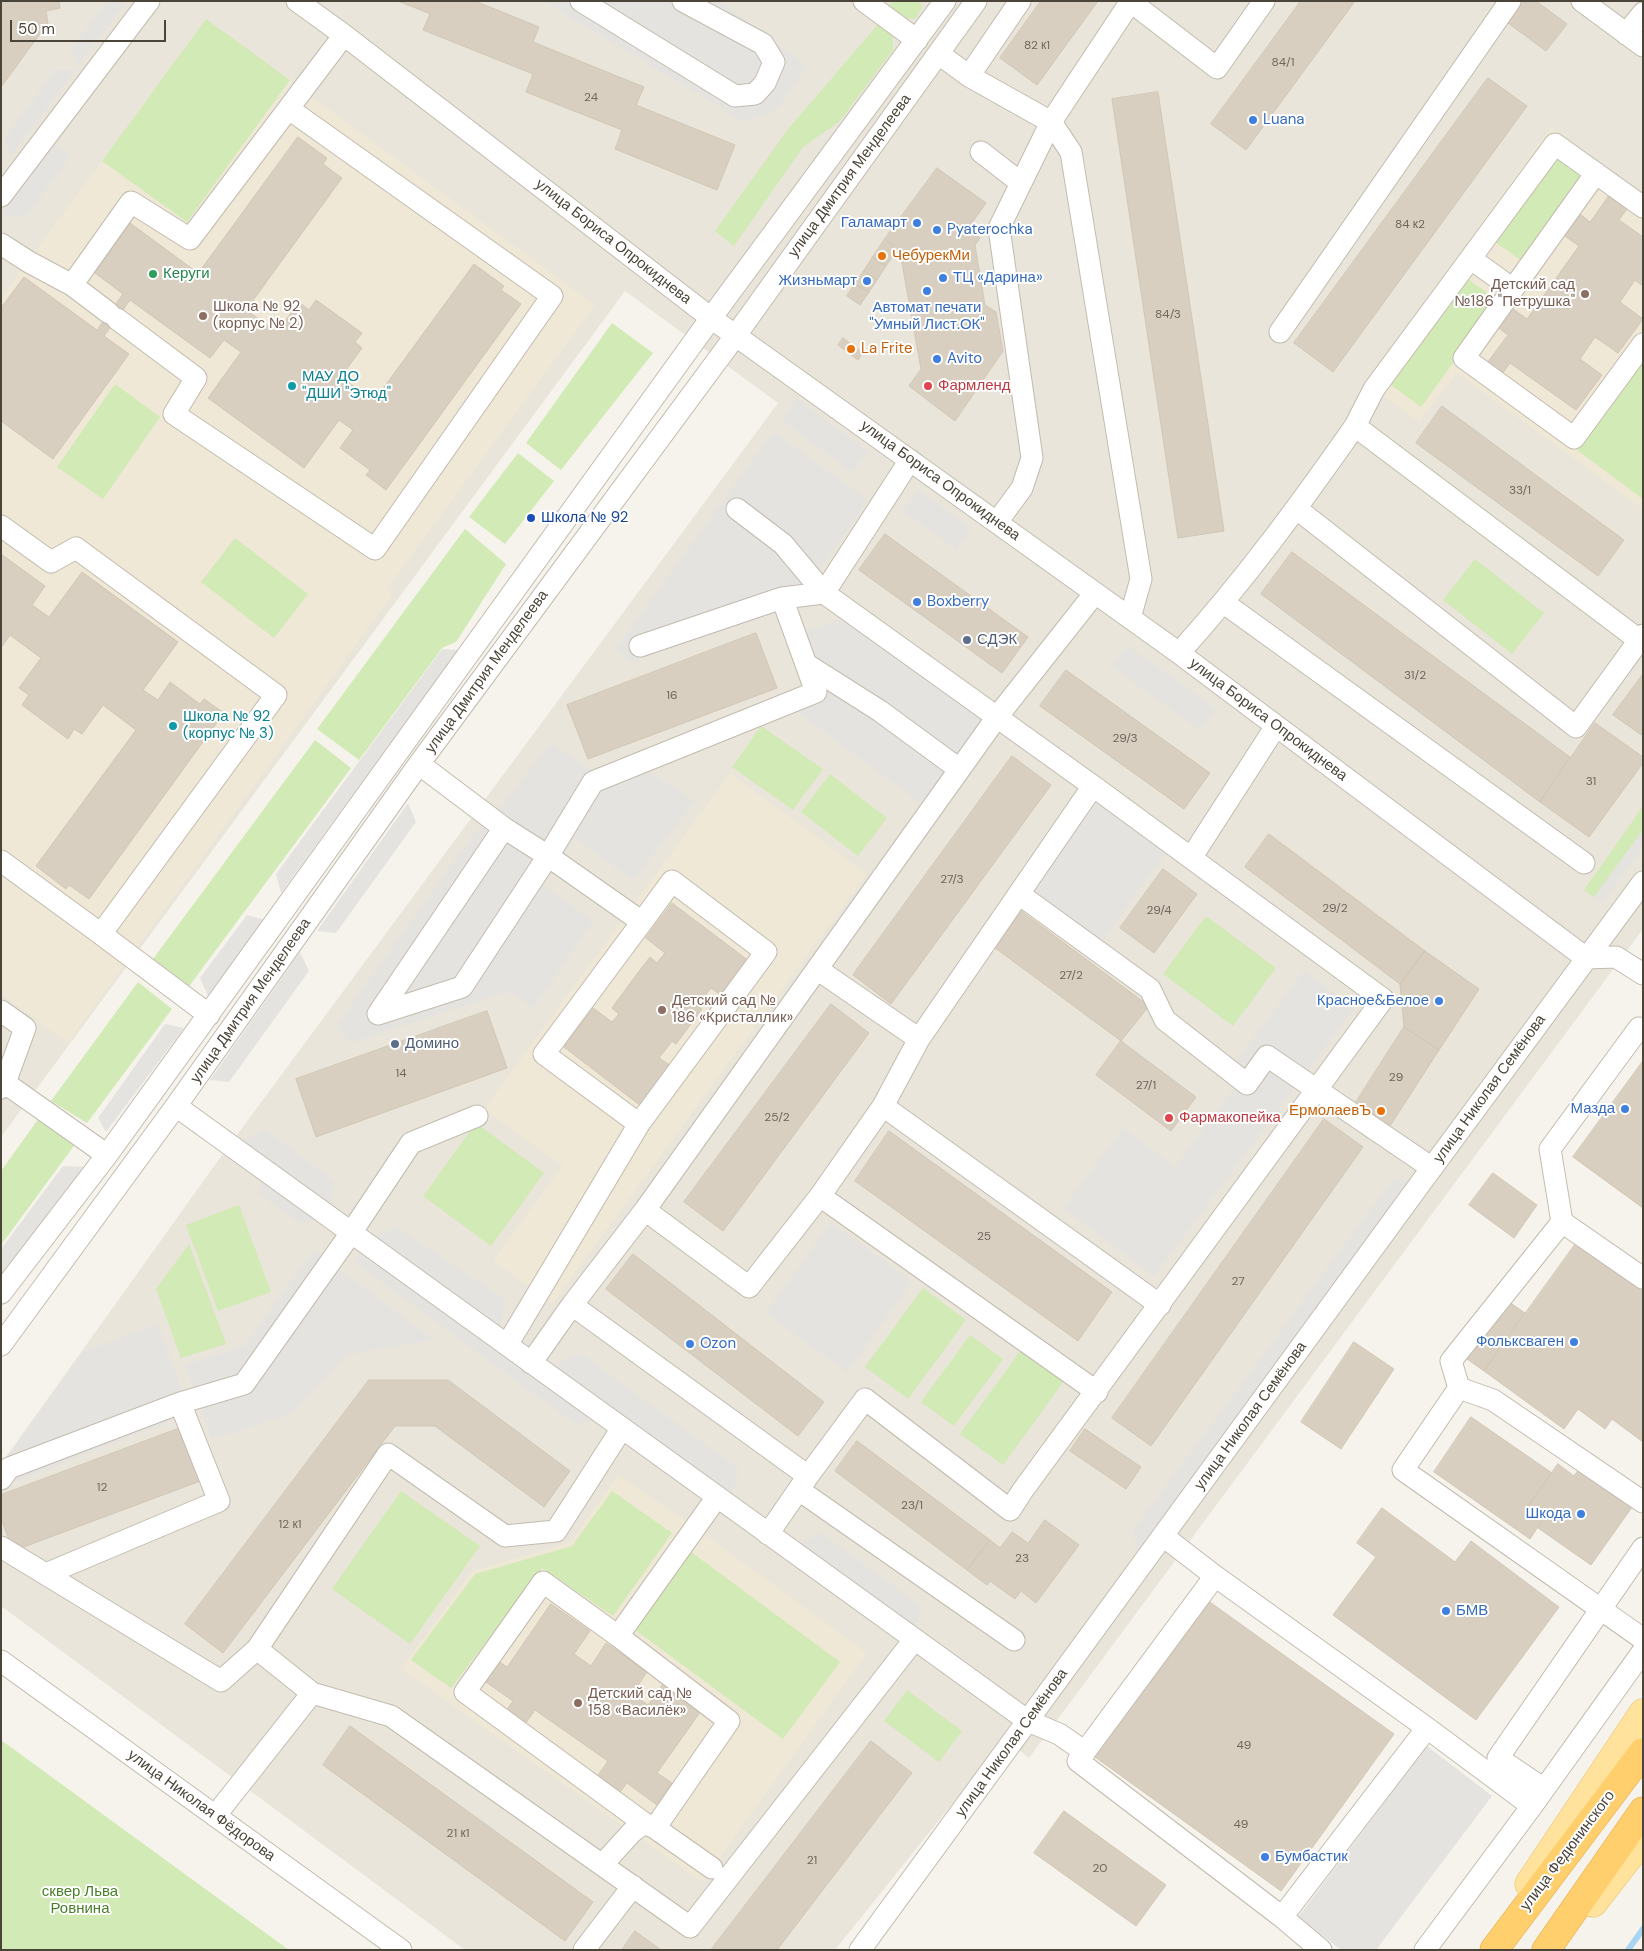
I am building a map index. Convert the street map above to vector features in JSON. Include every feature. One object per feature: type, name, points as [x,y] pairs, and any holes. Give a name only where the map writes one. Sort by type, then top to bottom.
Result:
[{"type":"highway","name":"улица Федюнинского","points":[[1494,1950],[1643,1752]]},
{"type":"highway","points":[[1546,1950],[1643,1811]]},
{"type":"main road","points":[[1486,1950],[1643,1713]]},
{"type":"main road","points":[[1556,1950],[1643,1839]]},
{"type":"street","points":[[1,196],[149,1]]},
{"type":"street","name":"улица Бориса Опрокиднева","points":[[297,1],[344,35],[711,318],[1179,653],[1586,958]]},
{"type":"street","points":[[582,1],[736,96],[755,94],[766,83],[774,62],[763,44],[683,1]]},
{"type":"street","points":[[864,1],[917,40]]},
{"type":"street","name":"улица Дмитрия Менделеева","points":[[1,1293],[107,1155],[711,318],[944,1]]},
{"type":"street","name":"улица Дмитрия Менделеева","points":[[1,1345],[176,1106],[419,764],[736,335],[976,1]]},
{"type":"street","points":[[969,76],[1020,1]]},
{"type":"street","points":[[997,522],[1022,488],[1032,458],[999,228],[1051,122],[1131,2],[1217,68],[1264,1]]},
{"type":"street","points":[[1280,332],[1510,1]]},
{"type":"street","points":[[1582,1],[1634,40],[1643,13]]},
{"type":"street","points":[[72,285],[131,202],[190,239],[344,35]]},
{"type":"street","points":[[939,54],[969,76],[1051,122],[1071,152],[1141,579],[1130,618]]},
{"type":"street","points":[[1,244],[28,262],[72,285],[196,378],[174,414],[375,549],[552,296],[289,109]]},
{"type":"street","points":[[1179,653],[1224,602],[1297,509],[1354,426],[1374,388],[1555,144],[1643,207]]},
{"type":"street","points":[[981,152],[1021,183]]},
{"type":"street","points":[[1596,173],[1464,358],[1574,438],[1643,344]]},
{"type":"street","points":[[1471,259],[1513,289]]},
{"type":"street","points":[[1297,509],[1576,727],[1641,638],[1354,426]]},
{"type":"street","points":[[824,593],[910,460]]},
{"type":"street","points":[[737,509],[783,544],[824,593],[1093,786],[1383,999],[1010,1510],[865,1399],[768,1534]]},
{"type":"street","points":[[1,526],[51,562],[76,548],[276,695],[101,934]]},
{"type":"street","points":[[531,1363],[572,1305],[646,1210],[997,717],[1095,592]]},
{"type":"street","points":[[640,646],[782,598],[824,593]]},
{"type":"street","points":[[504,828],[378,1014],[462,987],[548,856],[593,782],[816,692],[782,598]]},
{"type":"street","points":[[1224,602],[1584,863]]},
{"type":"street","points":[[806,664],[880,711],[960,769]]},
{"type":"street","points":[[1191,858],[1276,726]]},
{"type":"street","points":[[419,764],[504,828],[548,856],[642,922]]},
{"type":"street","points":[[646,1210],[750,1287],[820,1196],[883,1106],[919,1039],[1093,786]]},
{"type":"street","points":[[1,861],[209,1014]]},
{"type":"street","points":[[507,1345],[639,1124],[766,952],[672,882],[544,1054],[639,1124]]},
{"type":"street","name":"улица Николая Семёнова","points":[[860,1950],[1643,882]]},
{"type":"street","points":[[1019,894],[1150,989],[1165,1020],[1247,1084],[1267,1056],[1432,1168]]},
{"type":"street","points":[[1586,958],[1616,957],[1643,974]]},
{"type":"street","points":[[817,969],[919,1039]]},
{"type":"street","points":[[1,1011],[25,1028],[3,1085],[107,1155]]},
{"type":"street","points":[[1643,1029],[1639,1028],[1550,1149],[1562,1222],[1643,1278]]},
{"type":"street","points":[[176,1106],[914,1640],[1028,1721],[1059,1734],[1085,1752]]},
{"type":"street","points":[[883,1106],[1160,1305]]},
{"type":"street","points":[[1,1479],[9,1468],[180,1403],[244,1384],[351,1233],[411,1143],[477,1116]]},
{"type":"street","points":[[820,1196],[1097,1392]]},
{"type":"street","points":[[1459,1388],[1451,1361],[1562,1222]]},
{"type":"street","points":[[572,1305],[804,1483],[1014,1640]]},
{"type":"street","points":[[1459,1388],[1493,1400],[1643,1502]]},
{"type":"street","points":[[1459,1388],[1402,1470],[1643,1639]]},
{"type":"street","points":[[46,1574],[219,1501],[180,1403]]},
{"type":"street","points":[[1,1547],[221,1681],[257,1648],[388,1454],[505,1536],[556,1531],[622,1428]]},
{"type":"street","points":[[618,1636],[717,1497]]},
{"type":"street","points":[[1163,1536],[1215,1576],[1427,1728],[1538,1797]]},
{"type":"street","points":[[1538,1797],[1498,1758],[1643,1548]]},
{"type":"street","points":[[1215,1576],[1078,1761],[1282,1917],[1321,1950]]},
{"type":"street","points":[[602,1865],[632,1832],[649,1826],[729,1721],[618,1636],[543,1582],[465,1692],[649,1826],[712,1868]]},
{"type":"street","points":[[257,1648],[312,1693],[391,1716],[690,1927],[914,1640]]},
{"type":"street","points":[[1425,1950],[1643,1651]]},
{"type":"street","name":"улица Николая Фёдорова","points":[[1,1662],[401,1950]]},
{"type":"street","points":[[215,1816],[312,1693]]},
{"type":"street","points":[[1282,1917],[1427,1728]]},
{"type":"street","points":[[584,1950],[633,1886]]},
{"type":"shaded area","points":[[1,1],[1643,1],[1643,929],[1029,1758],[1005,1738],[835,1950],[465,1950],[1,1606],[1,1464],[217,1162],[778,403],[625,291],[1,1137]]},
{"type":"shaded area","points":[[107,1],[126,1],[79,65],[71,50]]},
{"type":"shaded area","points":[[543,1],[720,1],[807,66],[776,110],[745,122]]},
{"type":"shaded area","points":[[206,19],[595,305],[387,589],[393,594],[68,1043],[1,994],[1,298]]},
{"type":"shaded area","points":[[56,70],[75,70],[11,156],[5,138]]},
{"type":"shaded area","points":[[1551,127],[1643,193],[1643,509],[1457,373],[1419,422],[1365,382]]},
{"type":"shaded area","points":[[53,143],[70,156],[25,217],[1,216]]},
{"type":"shaded area","points":[[797,399],[868,451],[852,472],[782,420]]},
{"type":"shaded area","points":[[773,432],[868,500],[794,607],[632,662],[615,650]]},
{"type":"shaded area","points":[[918,490],[971,528],[956,549],[903,511]]},
{"type":"shaded area","points":[[854,614],[997,717],[930,810],[787,704],[816,692],[795,635]]},
{"type":"shaded area","points":[[1127,645],[1216,709],[1201,731],[1112,667]]},
{"type":"shaded area","points":[[442,649],[458,650],[281,893],[276,874]]},
{"type":"shaded area","points":[[551,742],[596,774],[628,758],[695,801],[633,880],[575,838],[543,885],[593,921],[533,1008],[509,991],[351,1043],[337,1025],[474,834],[503,805]]},
{"type":"shaded area","name":"Детский сад № 186 «Кристаллик»","points":[[730,773],[867,874],[552,1304],[493,1261],[562,1166],[484,1109]]},
{"type":"shaded area","points":[[1093,786],[1172,844],[1093,954],[1015,900]]},
{"type":"shaded area","points":[[408,803],[416,822],[336,933],[317,931]]},
{"type":"shaded area","points":[[1643,830],[1643,847],[1602,903],[1594,897]]},
{"type":"shaded area","points":[[247,915],[265,920],[208,996],[200,978]]},
{"type":"shaded area","points":[[300,952],[309,971],[229,1082],[210,1080]]},
{"type":"shaded area","points":[[1304,971],[1354,1008],[1154,1276],[1063,1208],[1123,1128],[1175,1167],[1234,1089],[1223,1080]]},
{"type":"shaded area","points":[[165,1024],[184,1028],[106,1132],[98,1118]]},
{"type":"shaded area","points":[[265,1130],[334,1181],[329,1217],[300,1223],[260,1195],[262,1169],[233,1147]]},
{"type":"shaded area","points":[[63,1166],[84,1167],[1,1280],[1,1249]]},
{"type":"shaded area","points":[[1394,1178],[1420,1184],[1141,1565],[1133,1531]]},
{"type":"shaded area","points":[[831,1223],[912,1281],[847,1372],[766,1313]]},
{"type":"shaded area","points":[[398,1228],[505,1300],[498,1339],[541,1370],[581,1354],[739,1469],[729,1506],[605,1416],[577,1425],[356,1263],[360,1239]]},
{"type":"shaded area","points":[[314,1250],[433,1340],[346,1355],[292,1413],[212,1439],[185,1365],[245,1345]]},
{"type":"shaded area","points":[[158,1324],[190,1413],[4,1486],[1,1465],[84,1351]]},
{"type":"shaded area","points":[[618,1475],[696,1528],[867,1653],[702,1882],[401,1669],[472,1571],[571,1542]]},
{"type":"shaded area","points":[[821,1533],[921,1606],[914,1640],[789,1549]]},
{"type":"shaded area","points":[[1427,1746],[1492,1796],[1376,1950],[1341,1950],[1298,1917]]},
{"type":"green space","points":[[893,1],[919,1],[922,8],[915,19],[902,18],[887,9]]},
{"type":"green space","points":[[206,19],[290,80],[187,222],[102,161]]},
{"type":"green space","points":[[879,23],[893,36],[893,50],[840,121],[803,147],[734,246],[715,231],[789,128]]},
{"type":"green space","points":[[1556,155],[1583,174],[1522,261],[1495,242]]},
{"type":"green space","points":[[1468,279],[1498,301],[1421,407],[1391,385]]},
{"type":"green space","points":[[612,323],[653,353],[561,470],[526,443]]},
{"type":"green space","points":[[1643,362],[1643,499],[1577,450]]},
{"type":"green space","points":[[115,384],[160,417],[103,499],[57,467]]},
{"type":"green space","points":[[518,453],[554,481],[505,544],[469,517]]},
{"type":"green space","points":[[465,529],[506,564],[456,642],[442,648],[359,760],[317,729]]},
{"type":"green space","points":[[235,538],[308,594],[274,638],[201,582]]},
{"type":"green space","points":[[1475,559],[1544,613],[1512,654],[1443,600]]},
{"type":"green space","points":[[761,726],[823,769],[793,810],[732,767]]},
{"type":"green space","points":[[315,740],[351,768],[187,989],[150,963]]},
{"type":"green space","points":[[830,774],[887,818],[858,856],[801,812]]},
{"type":"green space","points":[[1643,806],[1643,830],[1594,897],[1584,890]]},
{"type":"green space","points":[[1206,916],[1276,968],[1233,1026],[1163,974]]},
{"type":"green space","points":[[138,982],[172,1009],[87,1123],[51,1101]]},
{"type":"green space","points":[[39,1118],[76,1143],[1,1245],[1,1171]]},
{"type":"green space","points":[[476,1123],[544,1173],[491,1246],[423,1196]]},
{"type":"green space","points":[[239,1205],[271,1292],[218,1311],[186,1225]]},
{"type":"green space","points":[[189,1244],[226,1344],[181,1358],[156,1289]]},
{"type":"green space","points":[[923,1288],[966,1320],[908,1399],[865,1367]]},
{"type":"green space","points":[[970,1335],[1003,1359],[954,1426],[921,1402]]},
{"type":"green space","points":[[1023,1347],[1066,1378],[1003,1465],[960,1434]]},
{"type":"green space","points":[[401,1491],[480,1546],[410,1644],[332,1589]]},
{"type":"green space","points":[[612,1491],[672,1533],[613,1616],[542,1568],[451,1688],[411,1660],[475,1574],[572,1546]]},
{"type":"green space","points":[[691,1552],[840,1662],[783,1739],[634,1629]]},
{"type":"green space","points":[[907,1690],[962,1731],[939,1762],[884,1721]]},
{"type":"green space","name":"сквер Льва Ровнина","points":[[1,1740],[289,1950],[1,1950]]},
{"type":"building","points":[[1,1],[59,1],[60,8],[46,11],[48,23],[1,87]]},
{"type":"building","points":[[398,1],[475,1],[539,27],[533,42],[644,87],[636,105],[735,145],[717,190],[615,149],[622,130],[526,92],[533,74],[423,30],[430,14]]},
{"type":"building","points":[[1041,1],[1098,1],[1037,85],[1000,58]]},
{"type":"building","points":[[1301,1],[1355,1],[1246,150],[1211,124]]},
{"type":"building","points":[[1524,1],[1536,1],[1567,24],[1546,51],[1508,23]]},
{"type":"building","points":[[1488,78],[1527,106],[1333,372],[1294,343]]},
{"type":"building","points":[[1158,92],[1224,531],[1178,538],[1112,99]]},
{"type":"building","name":"Школа № 92 (корпус № 2)","points":[[298,137],[327,158],[323,164],[342,178],[246,310],[277,332],[299,302],[309,310],[316,300],[362,333],[355,342],[362,348],[341,377],[374,401],[474,264],[504,286],[501,290],[521,304],[386,490],[366,475],[370,470],[340,448],[353,430],[339,420],[304,468],[208,398],[241,352],[224,340],[210,358],[130,300],[104,336],[129,354],[53,459],[1,421],[1,308],[24,277],[97,330],[123,294],[95,273],[130,223],[198,273]]},
{"type":"building","name":"ТЦ «Дарина»","points":[[937,168],[986,203],[968,228],[980,238],[975,245],[985,305],[996,312],[1003,351],[955,421],[909,386],[921,369],[900,252],[885,239]]},
{"type":"building","name":"Детский сад №186 \"Петрушка\"","points":[[1611,193],[1629,206],[1619,220],[1643,237],[1643,286],[1635,280],[1620,302],[1643,319],[1618,353],[1595,337],[1580,359],[1602,375],[1576,410],[1510,363],[1502,374],[1487,363],[1508,335],[1495,325],[1509,306],[1527,319],[1579,246],[1558,231],[1574,209],[1590,222]]},
{"type":"building","points":[[885,239],[898,248],[886,266],[873,257]]},
{"type":"building","points":[[873,257],[886,266],[877,280],[864,271]]},
{"type":"building","points":[[864,271],[877,280],[869,292],[855,284]]},
{"type":"building","points":[[855,284],[869,292],[860,305],[847,296]]},
{"type":"building","name":"La Frite","points":[[843,338],[863,353],[858,360],[838,345]]},
{"type":"building","points":[[1442,406],[1624,540],[1598,576],[1416,443]]},
{"type":"building","points":[[885,534],[1028,637],[1002,673],[859,570]]},
{"type":"building","points":[[1292,552],[1570,757],[1540,802],[1261,594]]},
{"type":"building","name":"Школа № 92 (корпус № 3)","points":[[1,554],[45,586],[32,605],[49,617],[82,572],[178,642],[143,690],[158,700],[170,682],[200,704],[204,699],[224,713],[89,899],[69,885],[66,889],[36,866],[136,730],[103,705],[82,734],[74,729],[68,739],[22,705],[29,695],[19,688],[41,658],[10,635],[1,648]]},
{"type":"building","points":[[756,633],[777,688],[588,759],[567,705]]},
{"type":"building","points":[[1066,670],[1210,773],[1184,809],[1040,706]]},
{"type":"building","points":[[1643,674],[1643,736],[1613,715]]},
{"type":"building","points":[[1595,723],[1643,757],[1643,763],[1589,837],[1540,802]]},
{"type":"building","points":[[1012,756],[1051,785],[891,1004],[853,975]]},
{"type":"building","points":[[1269,834],[1425,951],[1400,984],[1245,867]]},
{"type":"building","points":[[1163,869],[1197,894],[1154,953],[1120,928]]},
{"type":"building","points":[[672,903],[749,961],[722,996],[711,988],[697,1006],[702,1009],[676,1044],[672,1041],[659,1058],[671,1066],[641,1106],[564,1047],[593,1008],[612,1022],[619,1014],[612,1008],[650,957],[657,963],[665,953],[646,938]]},
{"type":"building","points":[[1021,911],[1149,1006],[1121,1041],[994,947]]},
{"type":"building","points":[[1425,951],[1479,989],[1439,1050],[1404,1027],[1400,984]]},
{"type":"building","points":[[831,1004],[869,1033],[723,1231],[684,1202]]},
{"type":"building","points":[[487,1011],[507,1068],[316,1137],[296,1079]]},
{"type":"building","points":[[1404,1027],[1439,1050],[1388,1129],[1353,1107]]},
{"type":"building","points":[[1121,1041],[1196,1097],[1171,1131],[1096,1075]]},
{"type":"building","name":"Мазда","points":[[1643,1061],[1643,1208],[1573,1157]]},
{"type":"building","points":[[1324,1119],[1363,1147],[1151,1446],[1112,1418]]},
{"type":"building","points":[[889,1131],[1112,1292],[1078,1341],[855,1181]]},
{"type":"building","points":[[1493,1173],[1537,1205],[1514,1238],[1469,1205]]},
{"type":"building","name":"Фольксваген","points":[[1579,1239],[1643,1285],[1643,1442],[1612,1419],[1605,1429],[1578,1409],[1564,1429],[1484,1371]]},
{"type":"building","points":[[633,1254],[824,1402],[798,1436],[606,1289]]},
{"type":"building","points":[[1509,1302],[1525,1313],[1484,1371],[1467,1359]]},
{"type":"building","points":[[1354,1342],[1394,1369],[1341,1449],[1301,1422]]},
{"type":"building","points":[[369,1380],[448,1380],[570,1471],[544,1507],[435,1426],[395,1426],[223,1653],[185,1624]]},
{"type":"building","points":[[1471,1417],[1552,1473],[1527,1508],[1543,1519],[1530,1539],[1434,1472]]},
{"type":"building","points":[[183,1427],[203,1480],[13,1551],[1,1518],[1,1495]]},
{"type":"building","points":[[1085,1429],[1141,1467],[1126,1489],[1070,1451]]},
{"type":"building","points":[[857,1441],[990,1540],[967,1570],[835,1471]]},
{"type":"building","name":"Шкода","points":[[1558,1464],[1574,1476],[1581,1466],[1635,1503],[1591,1565],[1538,1528],[1543,1519],[1527,1508]]},
{"type":"building","name":"БМВ","points":[[1382,1508],[1455,1562],[1471,1541],[1559,1607],[1476,1720],[1333,1615],[1376,1557],[1357,1543]]},
{"type":"building","points":[[1045,1520],[1079,1545],[1036,1603],[1021,1591],[1015,1599],[990,1581],[987,1585],[967,1570],[990,1540],[1000,1548],[1012,1532],[1028,1543]]},
{"type":"building","points":[[1207,1600],[1394,1734],[1281,1891],[1095,1757]]},
{"type":"building","name":"Детский сад № 158 «Василёк»","points":[[551,1604],[590,1631],[574,1654],[591,1666],[606,1643],[647,1672],[632,1694],[648,1705],[663,1684],[701,1711],[657,1773],[672,1783],[657,1805],[627,1783],[616,1797],[594,1781],[608,1761],[535,1710],[522,1728],[503,1715],[513,1701],[483,1680],[497,1660],[507,1667]]},
{"type":"building","points":[[350,1726],[593,1902],[565,1941],[323,1765]]},
{"type":"building","points":[[871,1741],[912,1773],[777,1950],[711,1950]]},
{"type":"building","points":[[1064,1811],[1166,1885],[1136,1926],[1034,1853]]},
{"type":"building","points":[[635,1931],[661,1950],[622,1950]]},
{"type":"waterway","points":[[1628,1950],[1643,1929]]},
{"type":"place","name":"Luana","points":[[1253,120]]},
{"type":"place","name":"Галамарт","points":[[917,223]]},
{"type":"place","name":"Pyaterochka","points":[[937,230]]},
{"type":"place","name":"ЧебурекМи","points":[[882,256]]},
{"type":"place","name":"Керуги","points":[[153,274]]},
{"type":"place","name":"ТЦ «Дарина»","points":[[943,278]]},
{"type":"place","name":"Жизньмарт","points":[[867,281]]},
{"type":"place","name":"Автомат печати \"Умный Лист.ОК\"","points":[[927,291]]},
{"type":"place","name":"Детский сад №186 \"Петрушка\"","points":[[1585,294]]},
{"type":"place","name":"Школа № 92 (корпус № 2)","points":[[203,316]]},
{"type":"place","name":"La Frite","points":[[851,349]]},
{"type":"place","name":"Avito","points":[[937,359]]},
{"type":"place","name":"МАУ ДО \"ДШИ \"Этюд\"","points":[[292,386]]},
{"type":"place","name":"Фармленд","points":[[928,386]]},
{"type":"place","name":"Школа № 92","points":[[531,518]]},
{"type":"place","name":"Boxberry","points":[[917,602]]},
{"type":"place","name":"СДЭК","points":[[967,640]]},
{"type":"place","name":"Школа № 92 (корпус № 3)","points":[[173,726]]},
{"type":"place","name":"Красное&Белое","points":[[1439,1001]]},
{"type":"place","name":"Детский сад № 186 «Кристаллик»","points":[[662,1010]]},
{"type":"place","name":"Домино","points":[[395,1044]]},
{"type":"place","name":"Мазда","points":[[1625,1109]]},
{"type":"place","name":"ЕрмолаевЪ","points":[[1381,1111]]},
{"type":"place","name":"Фармакопейка","points":[[1169,1118]]},
{"type":"place","name":"Фольксваген","points":[[1574,1342]]},
{"type":"place","name":"Ozon","points":[[690,1344]]},
{"type":"place","name":"Шкода","points":[[1581,1514]]},
{"type":"place","name":"БМВ","points":[[1446,1611]]},
{"type":"place","name":"Детский сад № 158 «Василёк»","points":[[578,1703]]},
{"type":"place","name":"Бумбастик","points":[[1265,1857]]}]
